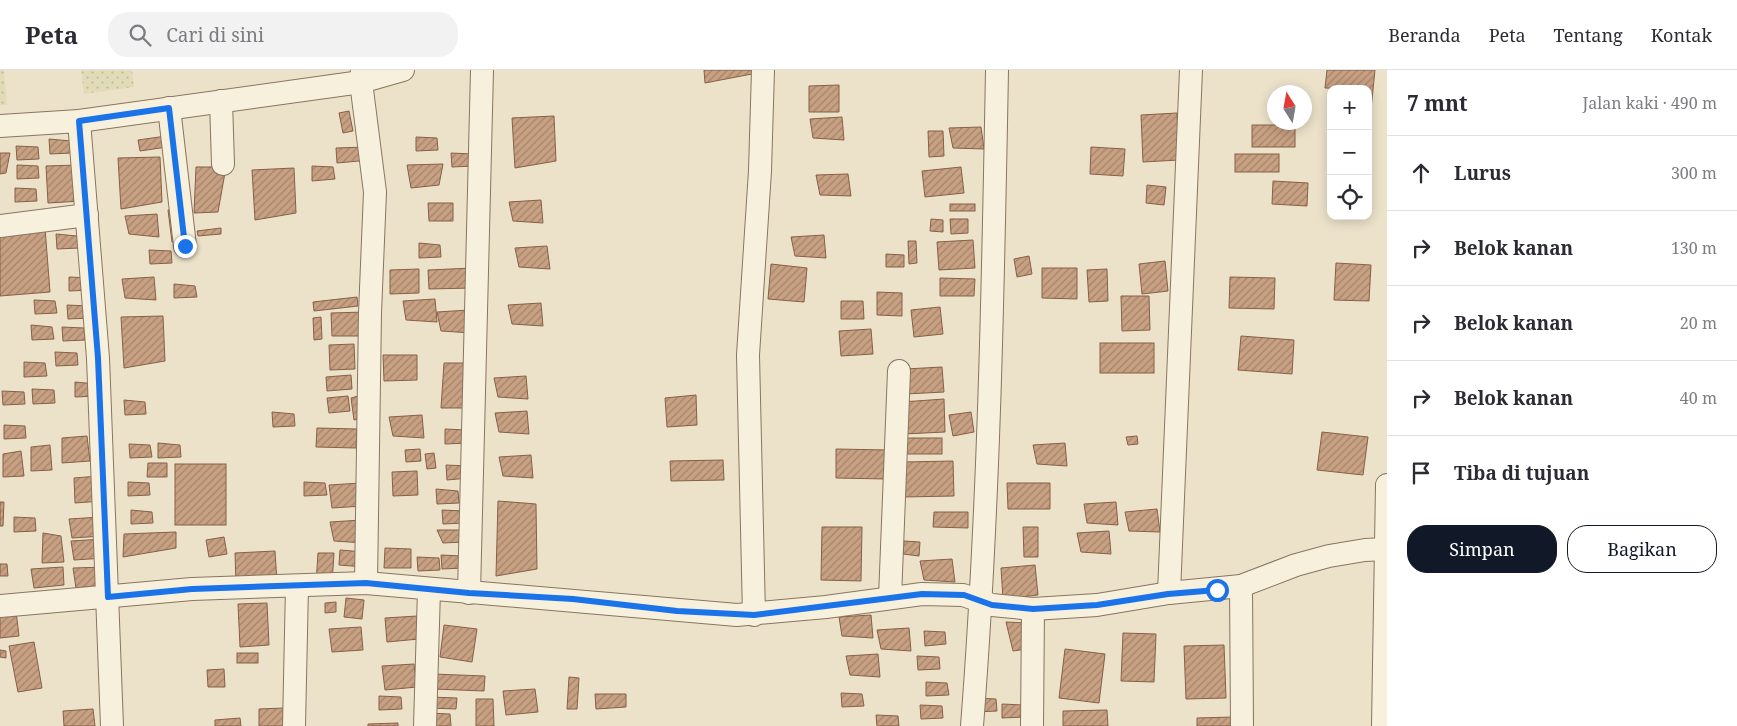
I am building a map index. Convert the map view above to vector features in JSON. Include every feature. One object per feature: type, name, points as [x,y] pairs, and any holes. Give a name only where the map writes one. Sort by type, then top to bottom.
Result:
[{"type":"street","points":[[0,126],[79,121],[221,101],[404,70]]},
{"type":"street","points":[[469,593],[482,70]]},
{"type":"street","points":[[754,615],[748,355],[760,171],[763,70]]},
{"type":"street","points":[[972,726],[982,600],[989,446],[998,70]]},
{"type":"street","points":[[1168,594],[1191,70]]},
{"type":"street","points":[[361,76],[375,192],[370,313],[366,583]]},
{"type":"street","points":[[221,101],[223,164]]},
{"type":"street","points":[[169,108],[185,246]]},
{"type":"street","points":[[79,121],[98,358],[112,726]]},
{"type":"street","points":[[0,226],[87,214]]},
{"type":"street","points":[[890,598],[899,371]]},
{"type":"street","points":[[1383,726],[1387,485]]},
{"type":"street","points":[[0,606],[192,589],[366,583],[429,590],[573,599],[677,611],[754,615],[922,594],[964,595],[992,605],[1007,608],[1033,609],[1097,605],[1168,594],[1241,586],[1296,565],[1329,556],[1385,549]]},
{"type":"street","points":[[294,726],[297,586]]},
{"type":"street","points":[[1241,586],[1242,726]]},
{"type":"street","points":[[425,726],[429,590]]},
{"type":"street","points":[[1032,726],[1033,609]]},
{"type":"shaded area","points":[[0,70],[4,70],[7,105],[0,105]]},
{"type":"shaded area","points":[[81,70],[132,70],[134,87],[84,94]]},
{"type":"building","points":[[704,70],[757,70],[757,73],[705,83]]},
{"type":"building","points":[[1327,70],[1375,70],[1372,99],[1372,85],[1327,85],[1327,88],[1325,88]]},
{"type":"building","points":[[839,85],[839,112],[809,112],[809,86]]},
{"type":"building","points":[[349,111],[353,131],[343,133],[339,113]]},
{"type":"building","points":[[1177,113],[1179,160],[1143,162],[1141,115]]},
{"type":"building","points":[[554,116],[556,161],[515,168],[512,118]]},
{"type":"building","points":[[842,117],[844,140],[813,138],[810,119]]},
{"type":"building","points":[[1252,125],[1267,125],[1267,130],[1295,130],[1295,147],[1252,147]]},
{"type":"building","points":[[981,127],[984,149],[953,148],[949,128]]},
{"type":"building","points":[[928,131],[943,131],[944,156],[929,157]]},
{"type":"building","points":[[166,136],[167,147],[140,151],[138,140]]},
{"type":"building","points":[[416,137],[437,138],[438,150],[416,151]]},
{"type":"building","points":[[49,139],[71,141],[72,153],[50,154]]},
{"type":"building","points":[[16,146],[38,147],[39,159],[17,160]]},
{"type":"building","points":[[367,147],[370,160],[337,163],[336,148]]},
{"type":"building","points":[[1091,147],[1125,149],[1123,176],[1090,174]]},
{"type":"building","points":[[0,153],[10,153],[6,173],[0,174]]},
{"type":"building","points":[[451,153],[472,154],[474,166],[452,167]]},
{"type":"building","points":[[1235,154],[1279,154],[1279,172],[1235,172]]},
{"type":"building","points":[[160,157],[162,202],[121,209],[118,158]]},
{"type":"building","points":[[443,164],[439,185],[411,188],[407,165]]},
{"type":"building","points":[[17,165],[38,166],[39,178],[17,179]]},
{"type":"building","points":[[78,165],[82,201],[48,203],[46,166]]},
{"type":"building","points":[[312,166],[333,167],[335,179],[312,181]]},
{"type":"building","points":[[196,167],[226,167],[218,212],[194,213]]},
{"type":"building","points":[[961,167],[964,193],[925,197],[922,171]]},
{"type":"building","points":[[294,168],[296,213],[255,220],[252,170]]},
{"type":"building","points":[[848,174],[851,196],[820,195],[816,175]]},
{"type":"building","points":[[1273,181],[1308,183],[1307,206],[1272,204]]},
{"type":"building","points":[[1147,185],[1166,187],[1164,205],[1146,203]]},
{"type":"building","points":[[15,188],[36,189],[37,201],[15,202]]},
{"type":"building","points":[[541,200],[543,223],[513,221],[509,202]]},
{"type":"building","points":[[428,203],[453,203],[453,221],[429,221]]},
{"type":"building","points":[[950,204],[975,204],[975,211],[950,211]]},
{"type":"building","points":[[177,209],[181,241],[172,242],[168,210]]},
{"type":"building","points":[[157,214],[159,237],[129,234],[125,216]]},
{"type":"building","points":[[931,219],[943,220],[943,232],[930,231]]},
{"type":"building","points":[[950,219],[968,219],[968,233],[951,234]]},
{"type":"building","points":[[45,228],[50,292],[0,296],[0,232]]},
{"type":"building","points":[[221,228],[221,234],[198,236],[197,231]]},
{"type":"building","points":[[56,234],[77,236],[79,248],[57,249]]},
{"type":"building","points":[[824,235],[826,258],[795,256],[791,237]]},
{"type":"building","points":[[973,240],[975,268],[939,270],[937,242]]},
{"type":"building","points":[[908,241],[916,241],[917,263],[909,264]]},
{"type":"building","points":[[419,243],[440,245],[441,257],[419,258]]},
{"type":"building","points":[[547,246],[550,269],[519,267],[515,248]]},
{"type":"building","points":[[149,250],[171,251],[172,263],[150,264]]},
{"type":"building","points":[[886,254],[904,255],[904,267],[886,267]]},
{"type":"building","points":[[1029,256],[1032,274],[1017,277],[1014,259]]},
{"type":"building","points":[[1165,261],[1168,291],[1142,294],[1139,264]]},
{"type":"building","points":[[1336,263],[1371,265],[1369,301],[1334,300]]},
{"type":"building","points":[[771,264],[807,268],[804,302],[768,299]]},
{"type":"building","points":[[473,268],[473,288],[429,289],[428,270]]},
{"type":"building","points":[[1042,268],[1077,268],[1077,299],[1042,298]]},
{"type":"building","points":[[419,269],[419,293],[390,294],[390,270]]},
{"type":"building","points":[[1107,269],[1108,301],[1089,302],[1087,270]]},
{"type":"building","points":[[69,277],[90,278],[91,290],[69,291]]},
{"type":"building","points":[[154,277],[156,300],[125,298],[122,279]]},
{"type":"building","points":[[1230,277],[1275,278],[1274,309],[1229,308]]},
{"type":"building","points":[[940,278],[975,279],[974,296],[940,296]]},
{"type":"building","points":[[174,284],[195,286],[197,297],[174,298]]},
{"type":"building","points":[[877,292],[902,293],[902,316],[877,315]]},
{"type":"building","points":[[1121,296],[1149,296],[1150,330],[1122,331]]},
{"type":"building","points":[[357,297],[358,306],[314,311],[313,302]]},
{"type":"building","points":[[435,299],[437,322],[406,320],[403,301]]},
{"type":"building","points":[[34,300],[55,301],[57,313],[35,314]]},
{"type":"building","points":[[841,301],[863,301],[864,319],[841,319]]},
{"type":"building","points":[[541,303],[543,326],[512,324],[508,305]]},
{"type":"building","points":[[67,305],[89,306],[90,318],[68,319]]},
{"type":"building","points":[[940,307],[943,334],[914,337],[911,310]]},
{"type":"building","points":[[469,310],[472,333],[441,331],[437,312]]},
{"type":"building","points":[[365,312],[366,336],[332,336],[331,313]]},
{"type":"building","points":[[163,316],[165,361],[124,368],[121,317]]},
{"type":"building","points":[[321,317],[322,339],[314,340],[313,318]]},
{"type":"building","points":[[31,325],[52,327],[54,339],[32,340]]},
{"type":"building","points":[[62,327],[84,328],[85,340],[63,341]]},
{"type":"building","points":[[871,329],[873,354],[841,356],[839,331]]},
{"type":"building","points":[[1241,336],[1294,340],[1292,374],[1238,370]]},
{"type":"building","points":[[1100,343],[1154,343],[1154,373],[1100,373]]},
{"type":"building","points":[[354,344],[355,369],[330,370],[329,345]]},
{"type":"building","points":[[55,352],[77,353],[78,365],[56,366]]},
{"type":"building","points":[[383,355],[417,355],[417,380],[384,381]]},
{"type":"building","points":[[24,362],[45,363],[47,376],[24,377]]},
{"type":"building","points":[[444,363],[474,363],[466,408],[441,408]]},
{"type":"building","points":[[942,367],[944,392],[906,394],[905,369]]},
{"type":"building","points":[[351,375],[352,389],[327,391],[326,377]]},
{"type":"building","points":[[526,376],[528,399],[498,397],[494,378]]},
{"type":"building","points":[[75,382],[96,384],[97,396],[75,397]]},
{"type":"building","points":[[32,389],[54,390],[55,403],[33,404]]},
{"type":"building","points":[[2,391],[24,392],[25,404],[3,405]]},
{"type":"building","points":[[362,395],[365,418],[354,420],[351,398]]},
{"type":"building","points":[[696,395],[697,425],[667,427],[665,398]]},
{"type":"building","points":[[348,396],[350,411],[329,413],[327,398]]},
{"type":"building","points":[[944,399],[945,432],[904,434],[902,402]]},
{"type":"building","points":[[124,400],[145,402],[146,414],[125,415]]},
{"type":"building","points":[[527,411],[529,434],[499,432],[495,413]]},
{"type":"building","points":[[272,412],[294,414],[295,426],[273,427]]},
{"type":"building","points":[[971,412],[974,432],[953,436],[949,415]]},
{"type":"building","points":[[422,415],[424,438],[393,436],[389,417]]},
{"type":"building","points":[[4,425],[25,426],[26,438],[4,439]]},
{"type":"building","points":[[317,428],[357,429],[356,448],[316,447]]},
{"type":"building","points":[[445,429],[466,430],[468,443],[445,444]]},
{"type":"building","points":[[1322,432],[1368,437],[1363,475],[1317,470]]},
{"type":"building","points":[[87,436],[90,461],[62,463],[62,438]]},
{"type":"building","points":[[1137,436],[1138,444],[1128,445],[1126,437]]},
{"type":"building","points":[[899,438],[942,438],[942,454],[899,454]]},
{"type":"building","points":[[158,443],[180,445],[181,457],[158,458]]},
{"type":"building","points":[[1065,443],[1067,466],[1037,464],[1033,445]]},
{"type":"building","points":[[129,444],[150,445],[152,457],[130,458]]},
{"type":"building","points":[[50,445],[52,470],[31,471],[31,447]]},
{"type":"building","points":[[420,449],[421,461],[406,462],[405,450]]},
{"type":"building","points":[[836,449],[887,450],[886,479],[836,478]]},
{"type":"building","points":[[21,451],[24,476],[3,477],[3,454]]},
{"type":"building","points":[[434,453],[436,468],[427,469],[425,454]]},
{"type":"building","points":[[531,455],[533,478],[503,476],[499,457]]},
{"type":"building","points":[[723,460],[724,480],[671,481],[670,461]]},
{"type":"building","points":[[953,461],[954,496],[904,497],[903,462]]},
{"type":"building","points":[[148,463],[167,463],[167,477],[147,477]]},
{"type":"building","points":[[175,464],[226,464],[226,525],[175,525]]},
{"type":"building","points":[[446,465],[468,466],[469,478],[447,480]]},
{"type":"building","points":[[417,471],[418,495],[393,496],[392,472]]},
{"type":"building","points":[[99,476],[102,501],[75,503],[74,478]]},
{"type":"building","points":[[128,482],[149,483],[150,495],[128,496]]},
{"type":"building","points":[[304,482],[325,483],[327,495],[304,496]]},
{"type":"building","points":[[361,483],[363,506],[332,508],[329,485]]},
{"type":"building","points":[[1007,483],[1050,483],[1050,509],[1008,509]]},
{"type":"building","points":[[436,489],[458,491],[459,503],[437,504]]},
{"type":"building","points":[[498,501],[536,504],[537,569],[496,576]]},
{"type":"building","points":[[0,502],[4,502],[3,526],[0,526]]},
{"type":"building","points":[[1116,502],[1118,525],[1087,523],[1084,504]]},
{"type":"building","points":[[1157,509],[1160,532],[1129,531],[1125,512]]},
{"type":"building","points":[[131,510],[152,512],[153,523],[131,524]]},
{"type":"building","points":[[442,510],[464,511],[465,523],[443,524]]},
{"type":"building","points":[[934,512],[968,512],[968,528],[933,527]]},
{"type":"building","points":[[14,517],[35,518],[36,531],[14,532]]},
{"type":"building","points":[[101,517],[103,536],[72,538],[69,519]]},
{"type":"building","points":[[362,520],[364,543],[334,541],[330,522]]},
{"type":"building","points":[[822,527],[862,527],[861,581],[821,580]]},
{"type":"building","points":[[1023,527],[1038,527],[1038,557],[1024,557]]},
{"type":"building","points":[[437,530],[464,530],[465,542],[443,543]]},
{"type":"building","points":[[1109,531],[1111,554],[1081,552],[1077,533]]},
{"type":"building","points":[[176,532],[176,548],[123,557],[124,534]]},
{"type":"building","points":[[43,533],[61,536],[64,562],[42,563]]},
{"type":"building","points":[[224,537],[227,554],[209,557],[206,540]]},
{"type":"building","points":[[103,539],[105,558],[74,560],[71,541]]},
{"type":"building","points":[[904,541],[920,542],[919,556],[903,554]]},
{"type":"building","points":[[385,548],[411,549],[411,568],[384,568]]},
{"type":"building","points":[[340,550],[365,552],[364,567],[339,565]]},
{"type":"building","points":[[275,551],[277,582],[236,584],[235,553]]},
{"type":"building","points":[[318,553],[334,553],[332,584],[316,584]]},
{"type":"building","points":[[441,555],[462,556],[464,568],[442,569]]},
{"type":"building","points":[[417,557],[439,558],[440,570],[418,571]]},
{"type":"building","points":[[952,559],[955,582],[924,580],[920,561]]},
{"type":"building","points":[[0,564],[7,564],[8,576],[0,576]]},
{"type":"building","points":[[1035,565],[1038,595],[1003,599],[1001,568]]},
{"type":"building","points":[[63,567],[64,585],[34,588],[31,569]]},
{"type":"building","points":[[105,567],[107,585],[76,588],[73,568]]},
{"type":"building","points":[[346,598],[364,600],[362,619],[344,617]]},
{"type":"building","points":[[336,602],[336,612],[325,613],[325,603]]},
{"type":"building","points":[[267,603],[269,645],[240,647],[238,604]]},
{"type":"building","points":[[16,611],[19,636],[0,638],[0,612]]},
{"type":"building","points":[[871,615],[873,638],[842,636],[839,617]]},
{"type":"building","points":[[417,616],[419,639],[387,642],[385,618]]},
{"type":"building","points":[[1006,622],[1027,623],[1027,649],[1013,651]]},
{"type":"building","points":[[444,625],[477,629],[472,662],[440,657]]},
{"type":"building","points":[[361,627],[363,650],[332,652],[329,629]]},
{"type":"building","points":[[909,628],[911,651],[881,649],[877,630]]},
{"type":"building","points":[[924,631],[945,632],[946,644],[925,646]]},
{"type":"building","points":[[1123,633],[1156,634],[1154,682],[1121,681]]},
{"type":"building","points":[[34,642],[42,688],[18,692],[9,646]]},
{"type":"building","points":[[1224,645],[1226,698],[1186,699],[1184,646]]},
{"type":"building","points":[[1065,649],[1105,654],[1099,703],[1059,698]]},
{"type":"building","points":[[0,650],[6,651],[6,658],[0,657]]},
{"type":"building","points":[[237,653],[258,653],[258,663],[237,663]]},
{"type":"building","points":[[878,654],[880,677],[850,675],[846,656]]},
{"type":"building","points":[[917,656],[939,657],[940,669],[918,670]]},
{"type":"building","points":[[414,664],[417,687],[385,690],[382,666]]},
{"type":"building","points":[[224,669],[225,687],[208,687],[207,670]]},
{"type":"building","points":[[433,674],[485,676],[484,691],[433,689]]},
{"type":"building","points":[[569,677],[579,678],[577,709],[567,709]]},
{"type":"building","points":[[926,682],[947,683],[949,695],[926,696]]},
{"type":"building","points":[[535,689],[538,712],[506,715],[503,691]]},
{"type":"building","points":[[841,693],[862,694],[864,706],[842,707]]},
{"type":"building","points":[[595,694],[626,694],[626,707],[596,709]]},
{"type":"building","points":[[379,696],[401,697],[402,709],[379,710]]},
{"type":"building","points":[[429,697],[457,698],[456,709],[429,708]]},
{"type":"building","points":[[974,698],[996,699],[997,711],[975,712]]},
{"type":"building","points":[[476,699],[493,699],[494,726],[476,726]]},
{"type":"building","points":[[1002,704],[1023,705],[1024,717],[1002,718]]},
{"type":"building","points":[[920,705],[942,706],[943,718],[921,719]]},
{"type":"building","points":[[284,708],[286,726],[259,726],[259,709]]},
{"type":"building","points":[[93,709],[95,726],[64,726],[63,711]]},
{"type":"building","points":[[1107,710],[1108,726],[1063,726],[1063,711]]},
{"type":"building","points":[[428,713],[450,714],[451,726],[429,726]]},
{"type":"building","points":[[876,715],[898,716],[899,726],[877,726]]},
{"type":"building","points":[[1233,717],[1234,726],[1197,726],[1197,718]]},
{"type":"building","points":[[240,718],[241,726],[215,726],[215,720]]},
{"type":"building","points":[[398,723],[398,726],[368,726],[368,724]]},
{"type":"route","points":[[185,246],[169,108],[79,121],[98,358],[108,597],[192,589],[366,583],[429,590],[573,599],[677,611],[754,615],[922,594],[964,595],[992,605],[1007,608],[1033,609],[1097,605],[1168,594],[1217,590]]}]
